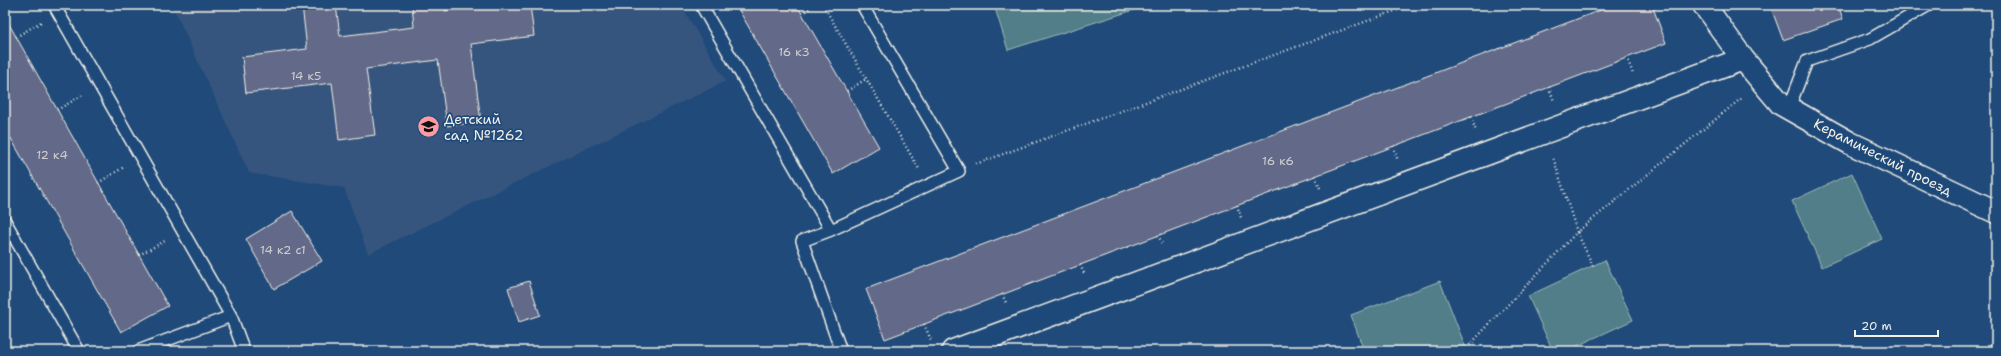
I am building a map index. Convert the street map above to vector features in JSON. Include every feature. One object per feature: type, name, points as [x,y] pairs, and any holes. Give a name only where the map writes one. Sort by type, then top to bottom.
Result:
[{"type":"street","name":"Керамический проезд","points":[[1704,5],[1743,59],[1781,104],[1850,143],[1996,212]]},
{"type":"street","points":[[953,351],[1743,59]]},
{"type":"lane","points":[[701,5],[831,230]]},
{"type":"lane","points":[[841,351],[802,242],[959,171],[862,5]]},
{"type":"lane","points":[[1789,108],[1808,61],[1870,39],[1929,5]]},
{"type":"lane","points":[[56,8],[231,316],[244,351]]},
{"type":"lane","points":[[5,221],[79,351]]},
{"type":"lane","points":[[138,351],[231,316]]},
{"type":"path","points":[[802,14],[814,5]]},
{"type":"path","points":[[823,5],[928,185]]},
{"type":"path","points":[[959,171],[1411,5]]},
{"type":"path","points":[[16,37],[56,8]]},
{"type":"path","points":[[847,91],[866,78]]},
{"type":"path","points":[[1464,351],[1577,232],[1762,82]]},
{"type":"path","points":[[57,110],[100,85]]},
{"type":"path","points":[[1545,133],[1577,232],[1593,266]]},
{"type":"path","points":[[98,183],[140,157]]},
{"type":"path","points":[[140,256],[182,231]]},
{"type":"path","points":[[634,351],[650,351]]},
{"type":"shaded area","name":"Детский сад №1262","points":[[172,5],[681,5],[726,81],[368,254],[344,188],[249,173]]},
{"type":"green space","points":[[994,5],[1139,5],[1140,8],[1008,50]]},
{"type":"green space","points":[[1852,173],[1882,239],[1822,267],[1792,201]]},
{"type":"green space","points":[[1605,260],[1633,320],[1566,351],[1553,351],[1528,296]]},
{"type":"green space","points":[[1440,281],[1467,351],[1364,351],[1351,315]]},
{"type":"building","points":[[302,5],[336,5],[340,36],[414,27],[412,5],[444,5],[445,11],[490,5],[530,5],[534,36],[471,44],[481,122],[447,126],[438,60],[366,69],[375,135],[339,140],[332,83],[246,93],[242,57],[307,49]]},
{"type":"building","points":[[736,5],[797,5],[879,147],[833,174]]},
{"type":"building","points":[[1614,5],[1652,5],[1666,43],[885,339],[866,289]]},
{"type":"building","points":[[1770,5],[1838,5],[1843,19],[1783,40]]},
{"type":"building","points":[[5,17],[168,306],[121,332],[5,128]]},
{"type":"building","points":[[292,211],[322,261],[274,289],[246,239]]},
{"type":"building","points":[[529,281],[540,315],[519,322],[508,288]]},
{"type":"place","name":"Детский сад №1262","points":[[429,127]]}]
